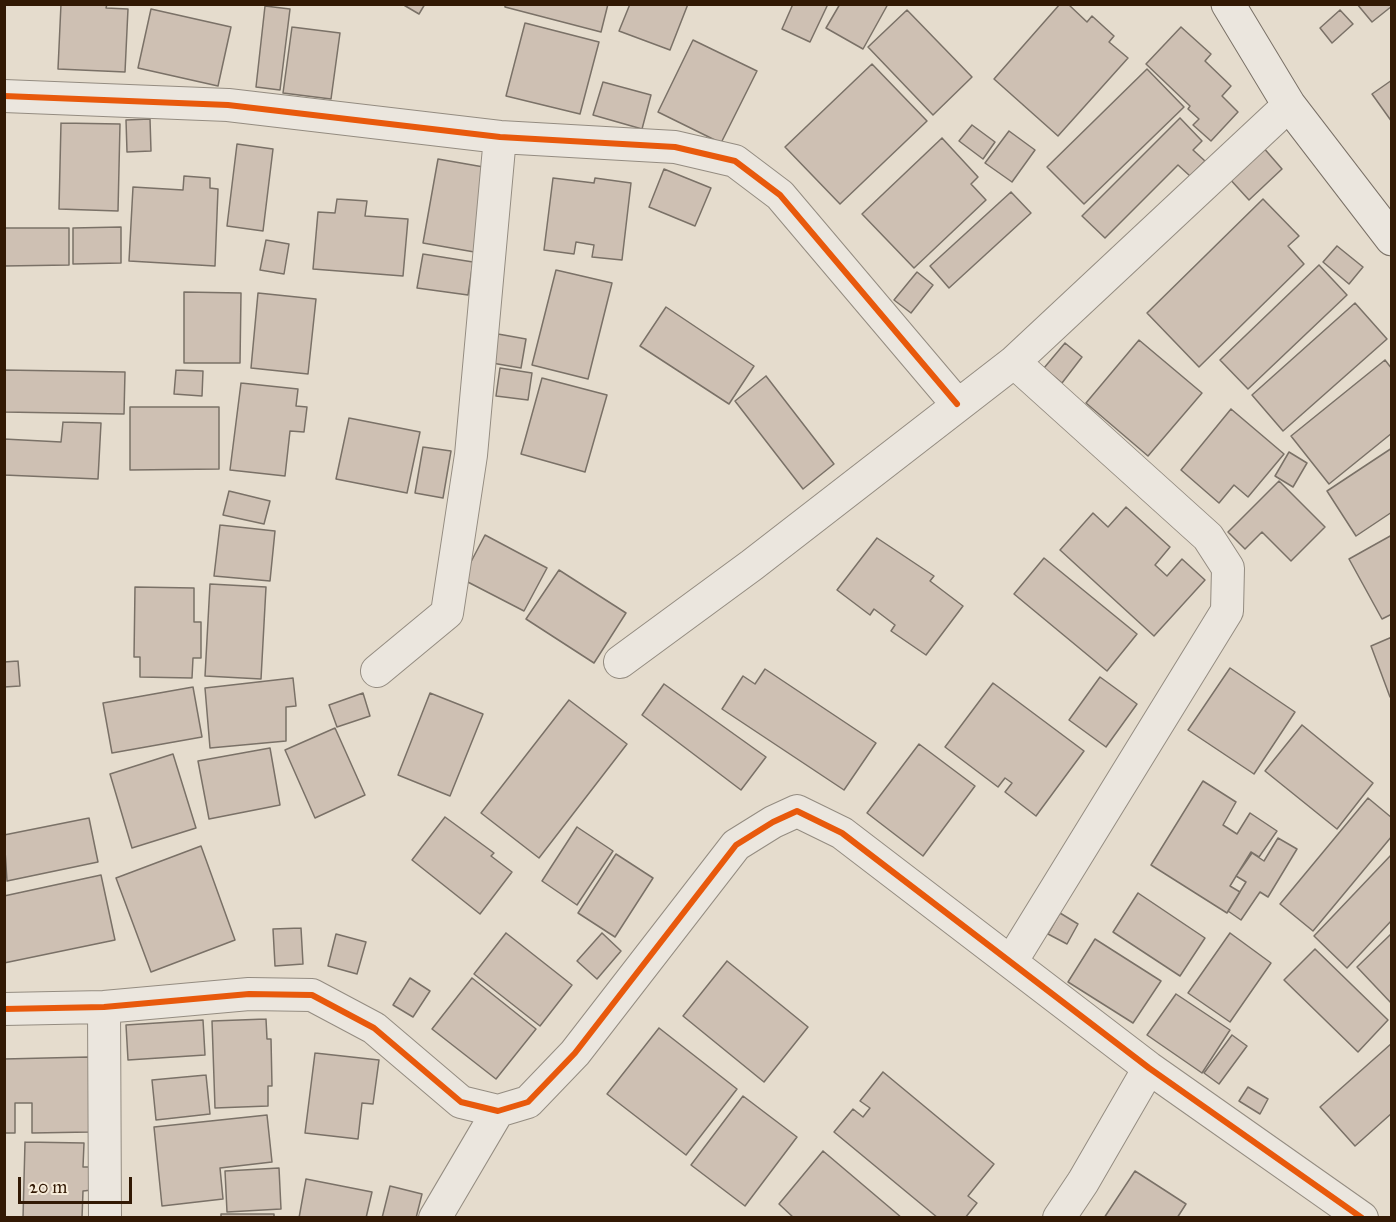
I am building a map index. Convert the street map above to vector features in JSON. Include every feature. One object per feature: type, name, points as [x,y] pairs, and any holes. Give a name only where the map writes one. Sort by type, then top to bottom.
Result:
[{"type":"street","points":[[1228,4],[1289,105],[1392,239]]},
{"type":"street","points":[[4,96],[228,105],[500,137],[675,147],[735,161],[780,195],[957,404]]},
{"type":"street","points":[[620,662],[752,565],[1014,362],[1289,105]]},
{"type":"street","points":[[377,671],[447,613],[471,455],[500,137]]},
{"type":"street","points":[[1011,962],[1227,611],[1228,568],[1208,537],[1014,362]]},
{"type":"street","points":[[4,1009],[104,1008],[249,994],[312,995],[374,1028],[461,1102],[498,1111],[528,1102],[575,1053],[736,845],[772,822],[797,811],[842,833],[1149,1068],[1362,1218]]},
{"type":"street","points":[[104,1008],[105,1218]]},
{"type":"street","points":[[1059,1218],[1083,1182],[1149,1068]]},
{"type":"street","points":[[435,1218],[498,1111]]},
{"type":"building","points":[[61,4],[107,4],[106,8],[128,9],[125,72],[58,69]]},
{"type":"building","points":[[402,4],[425,4],[419,14]]},
{"type":"building","points":[[505,4],[608,4],[601,32],[505,7]]},
{"type":"building","points":[[630,4],[688,4],[670,50],[619,31]]},
{"type":"building","points":[[793,4],[828,4],[810,42],[782,29]]},
{"type":"building","points":[[840,4],[888,4],[863,49],[826,28]]},
{"type":"building","points":[[1060,4],[1068,4],[1087,22],[1092,16],[1114,36],[1109,42],[1128,58],[1058,136],[994,79]]},
{"type":"building","points":[[1357,4],[1392,4],[1392,6],[1372,22]]},
{"type":"building","points":[[265,6],[290,9],[280,90],[256,87]]},
{"type":"building","points":[[151,9],[231,27],[218,86],[138,68]]},
{"type":"building","points":[[907,10],[972,77],[933,115],[868,47]]},
{"type":"building","points":[[1340,10],[1353,24],[1332,43],[1320,28]]},
{"type":"building","points":[[525,23],[599,42],[580,114],[506,96]]},
{"type":"building","points":[[292,27],[340,33],[331,99],[283,93]]},
{"type":"building","points":[[1181,27],[1211,54],[1205,61],[1231,86],[1222,96],[1238,112],[1211,141],[1193,125],[1199,119],[1188,109],[1190,106],[1146,64]]},
{"type":"building","points":[[693,40],[757,71],[721,143],[658,112]]},
{"type":"building","points":[[872,64],[927,121],[840,204],[785,147]]},
{"type":"building","points":[[1147,69],[1184,107],[1084,204],[1047,167]]},
{"type":"building","points":[[1392,80],[1392,122],[1372,94]]},
{"type":"building","points":[[603,82],[651,95],[642,129],[593,115]]},
{"type":"building","points":[[1180,118],[1202,141],[1193,150],[1205,161],[1190,176],[1178,165],[1105,238],[1082,216]]},
{"type":"building","points":[[150,119],[151,151],[127,152],[126,120]]},
{"type":"building","points":[[61,123],[120,124],[118,211],[59,209]]},
{"type":"building","points":[[972,125],[995,142],[983,159],[959,141]]},
{"type":"building","points":[[1009,131],[1035,150],[1012,182],[985,163]]},
{"type":"building","points":[[942,138],[978,177],[971,184],[986,200],[914,268],[862,214]]},
{"type":"building","points":[[237,144],[273,149],[263,231],[227,226]]},
{"type":"building","points":[[1262,146],[1282,169],[1249,200],[1228,177]]},
{"type":"building","points":[[438,159],[495,169],[480,253],[423,243]]},
{"type":"building","points":[[664,169],[711,188],[695,226],[649,207]]},
{"type":"building","points":[[184,176],[210,178],[210,188],[218,189],[215,266],[129,261],[133,187],[183,190]]},
{"type":"building","points":[[553,178],[594,183],[595,178],[631,183],[622,260],[592,257],[594,245],[576,242],[574,254],[544,250]]},
{"type":"building","points":[[1011,192],[1031,213],[949,288],[930,266]]},
{"type":"building","points":[[337,199],[367,201],[365,216],[408,219],[403,276],[313,269],[318,212],[335,213]]},
{"type":"building","points":[[1263,199],[1299,236],[1288,246],[1304,264],[1199,367],[1147,313]]},
{"type":"building","points":[[121,227],[121,263],[73,264],[73,228]]},
{"type":"building","points":[[4,228],[69,228],[69,265],[4,266]]},
{"type":"building","points":[[266,240],[289,244],[284,274],[260,270]]},
{"type":"building","points":[[1337,246],[1363,267],[1349,284],[1323,262]]},
{"type":"building","points":[[423,254],[473,262],[468,295],[417,288]]},
{"type":"building","points":[[1319,265],[1347,295],[1248,389],[1220,360]]},
{"type":"building","points":[[556,270],[612,283],[588,379],[532,365]]},
{"type":"building","points":[[917,272],[933,285],[911,313],[894,300]]},
{"type":"building","points":[[184,292],[241,293],[240,363],[184,363]]},
{"type":"building","points":[[258,293],[316,299],[308,374],[251,368]]},
{"type":"building","points":[[1355,303],[1387,339],[1283,431],[1252,395]]},
{"type":"building","points":[[666,307],[754,366],[729,404],[640,346]]},
{"type":"building","points":[[498,334],[526,339],[521,368],[492,363]]},
{"type":"building","points":[[1139,340],[1202,393],[1148,456],[1086,403]]},
{"type":"building","points":[[1065,343],[1082,357],[1062,383],[1044,368]]},
{"type":"building","points":[[1385,360],[1392,369],[1392,433],[1329,484],[1291,436]]},
{"type":"building","points":[[500,368],[532,373],[528,400],[496,396]]},
{"type":"building","points":[[4,370],[125,372],[124,414],[4,412]]},
{"type":"building","points":[[176,370],[203,371],[202,396],[174,394]]},
{"type":"building","points":[[766,376],[834,464],[803,489],[735,401]]},
{"type":"building","points":[[542,378],[607,395],[585,472],[521,454]]},
{"type":"building","points":[[241,383],[298,389],[296,406],[307,407],[304,432],[290,431],[285,476],[230,470]]},
{"type":"building","points":[[130,407],[219,407],[219,469],[130,470]]},
{"type":"building","points":[[1231,409],[1284,454],[1248,497],[1234,485],[1219,503],[1181,470]]},
{"type":"building","points":[[349,418],[420,432],[407,493],[336,479]]},
{"type":"building","points":[[63,422],[101,423],[98,479],[4,475],[4,439],[61,442]]},
{"type":"building","points":[[423,447],[451,451],[443,498],[415,493]]},
{"type":"building","points":[[1392,448],[1392,512],[1356,536],[1327,491]]},
{"type":"building","points":[[1289,452],[1307,463],[1293,487],[1275,476]]},
{"type":"building","points":[[1279,481],[1325,527],[1291,561],[1262,532],[1245,549],[1228,532]]},
{"type":"building","points":[[229,491],[270,501],[264,524],[223,515]]},
{"type":"building","points":[[1126,507],[1170,547],[1155,565],[1167,576],[1182,559],[1205,580],[1154,636],[1060,550],[1093,513],[1108,527]]},
{"type":"building","points":[[220,525],[275,531],[270,581],[214,576]]},
{"type":"building","points":[[485,535],[547,568],[524,611],[462,579]]},
{"type":"building","points":[[1392,535],[1392,614],[1382,619],[1349,559]]},
{"type":"building","points":[[877,538],[934,576],[930,581],[963,606],[926,655],[891,631],[895,625],[874,609],[870,615],[837,590]]},
{"type":"building","points":[[1044,558],[1137,634],[1107,671],[1014,594]]},
{"type":"building","points":[[559,570],[626,613],[594,663],[526,619]]},
{"type":"building","points":[[210,584],[266,587],[261,679],[205,676]]},
{"type":"building","points":[[135,587],[194,588],[194,622],[201,622],[201,658],[193,658],[192,678],[140,677],[140,657],[134,657]]},
{"type":"building","points":[[1392,637],[1392,696],[1390,697],[1371,646]]},
{"type":"building","points":[[18,661],[20,686],[4,687],[4,662]]},
{"type":"building","points":[[1230,668],[1295,712],[1254,774],[1188,730]]},
{"type":"building","points":[[765,669],[876,743],[844,790],[722,709],[743,676],[755,684]]},
{"type":"building","points":[[1100,677],[1137,704],[1106,747],[1069,720]]},
{"type":"building","points":[[293,678],[296,706],[286,707],[286,741],[210,748],[205,688]]},
{"type":"building","points":[[993,683],[1084,751],[1036,816],[1005,792],[1012,783],[1005,778],[998,787],[945,747]]},
{"type":"building","points":[[664,684],[766,757],[741,790],[642,715]]},
{"type":"building","points":[[193,687],[202,737],[112,753],[103,703]]},
{"type":"building","points":[[363,693],[370,716],[337,727],[329,705]]},
{"type":"building","points":[[430,693],[483,714],[450,796],[398,775]]},
{"type":"building","points":[[569,700],[627,744],[539,858],[481,813]]},
{"type":"building","points":[[1302,725],[1373,783],[1337,829],[1265,771]]},
{"type":"building","points":[[335,728],[365,795],[315,818],[285,750]]},
{"type":"building","points":[[919,744],[975,786],[923,856],[867,813]]},
{"type":"building","points":[[270,748],[280,805],[209,819],[198,761]]},
{"type":"building","points":[[173,754],[196,828],[132,848],[110,774]]},
{"type":"building","points":[[1203,781],[1236,802],[1223,825],[1237,834],[1250,813],[1277,831],[1259,857],[1251,852],[1230,886],[1240,892],[1227,913],[1151,865]]},
{"type":"building","points":[[1368,798],[1392,818],[1392,836],[1313,931],[1280,904]]},
{"type":"building","points":[[445,817],[494,853],[491,856],[512,872],[480,914],[412,860]]},
{"type":"building","points":[[89,818],[98,862],[7,881],[4,835]]},
{"type":"building","points":[[577,827],[613,851],[577,905],[542,881]]},
{"type":"building","points":[[1278,838],[1297,849],[1268,897],[1260,892],[1241,920],[1228,911],[1246,882],[1236,876],[1252,853],[1264,861]]},
{"type":"building","points":[[201,846],[235,940],[151,972],[116,878]]},
{"type":"building","points":[[616,854],[653,878],[615,937],[578,913]]},
{"type":"building","points":[[1392,854],[1392,920],[1347,968],[1314,936]]},
{"type":"building","points":[[101,875],[115,940],[4,963],[4,896]]},
{"type":"building","points":[[1138,893],[1205,938],[1180,976],[1113,932]]},
{"type":"building","points":[[1060,913],[1078,924],[1067,944],[1048,934]]},
{"type":"building","points":[[301,928],[303,964],[275,966],[273,929]]},
{"type":"building","points":[[506,933],[572,985],[540,1026],[474,974]]},
{"type":"building","points":[[602,933],[621,951],[597,979],[577,961]]},
{"type":"building","points":[[1230,933],[1271,963],[1230,1022],[1188,993]]},
{"type":"building","points":[[1392,933],[1392,1004],[1357,967]]},
{"type":"building","points":[[336,934],[366,942],[357,974],[328,966]]},
{"type":"building","points":[[1095,939],[1161,981],[1133,1023],[1068,982]]},
{"type":"building","points":[[1315,949],[1388,1020],[1358,1052],[1284,980]]},
{"type":"building","points":[[727,961],[808,1027],[764,1082],[683,1016]]},
{"type":"building","points":[[410,978],[430,991],[413,1017],[393,1005]]},
{"type":"building","points":[[472,978],[536,1029],[496,1079],[432,1029]]},
{"type":"building","points":[[1176,994],[1230,1030],[1202,1073],[1147,1035]]},
{"type":"building","points":[[266,1019],[267,1039],[271,1039],[272,1086],[268,1086],[268,1106],[215,1108],[212,1021]]},
{"type":"building","points":[[203,1020],[205,1055],[128,1060],[126,1025]]},
{"type":"building","points":[[659,1028],[737,1089],[686,1155],[607,1094]]},
{"type":"building","points":[[1232,1035],[1247,1046],[1219,1084],[1204,1073]]},
{"type":"building","points":[[1392,1043],[1392,1113],[1355,1146],[1320,1107]]},
{"type":"building","points":[[315,1053],[379,1060],[373,1104],[362,1103],[358,1139],[305,1133]]},
{"type":"building","points":[[89,1057],[90,1132],[32,1133],[32,1103],[15,1103],[15,1133],[4,1133],[4,1059]]},
{"type":"building","points":[[883,1072],[994,1164],[968,1196],[977,1203],[965,1218],[938,1218],[834,1132],[853,1109],[863,1117],[870,1108],[860,1101]]},
{"type":"building","points":[[206,1075],[210,1114],[156,1120],[152,1080]]},
{"type":"building","points":[[1248,1087],[1268,1099],[1260,1114],[1239,1101]]},
{"type":"building","points":[[743,1096],[797,1137],[745,1206],[691,1165]]},
{"type":"building","points":[[267,1115],[272,1162],[220,1168],[223,1199],[162,1206],[154,1127]]},
{"type":"building","points":[[25,1142],[84,1143],[83,1167],[92,1167],[92,1190],[83,1191],[82,1218],[23,1218]]},
{"type":"building","points":[[823,1151],[902,1218],[794,1218],[779,1204]]},
{"type":"building","points":[[279,1168],[281,1209],[227,1212],[225,1171]]},
{"type":"building","points":[[1135,1171],[1186,1204],[1177,1218],[1104,1218]]},
{"type":"building","points":[[306,1179],[372,1192],[366,1218],[299,1218]]},
{"type":"building","points":[[390,1186],[422,1194],[416,1218],[382,1218]]},
{"type":"building","points":[[221,1214],[274,1214],[274,1218],[221,1218]]},
{"type":"cycle path","points":[[4,96],[228,105],[500,137],[675,147],[735,161],[780,195],[957,404]]},
{"type":"cycle path","points":[[4,1009],[104,1007],[249,994],[312,995],[374,1028],[461,1102],[498,1111],[528,1102],[575,1053],[736,845],[773,822],[797,811],[842,833],[1149,1068],[1362,1218]]}]
